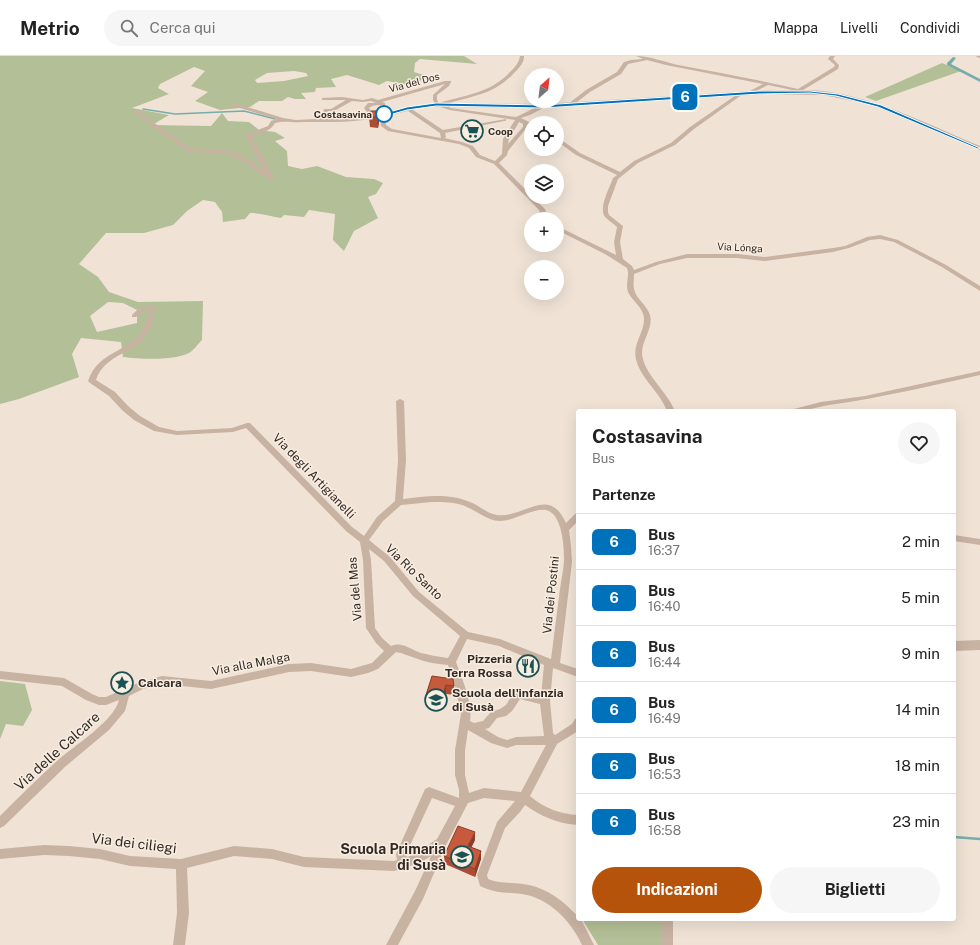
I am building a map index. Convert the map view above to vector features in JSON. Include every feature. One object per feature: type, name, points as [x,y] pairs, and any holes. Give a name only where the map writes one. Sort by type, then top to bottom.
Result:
[{"type":"street","points":[[418,116],[438,105],[476,96],[489,91],[512,73],[522,60],[522,56]]},
{"type":"street","points":[[564,105],[803,91],[836,68],[837,65],[830,59],[833,56]]},
{"type":"street","points":[[570,105],[588,91],[619,73],[626,63],[639,57],[652,61],[803,91],[836,95],[879,106],[980,148]]},
{"type":"street","name":"Via del Dos","points":[[379,101],[448,82],[435,95],[438,105]]},
{"type":"street","points":[[750,93],[767,83]]},
{"type":"street","points":[[620,260],[617,242],[620,226],[607,216],[605,212],[605,206],[616,178],[636,162],[673,144],[692,128],[741,94]]},
{"type":"street","points":[[324,99],[342,98],[363,102],[372,99],[379,101],[391,109],[392,112]]},
{"type":"street","points":[[318,120],[326,110],[332,110],[350,100]]},
{"type":"street","points":[[233,103],[234,105],[283,119],[296,121],[374,117],[407,108],[438,105],[524,106]]},
{"type":"street","points":[[374,117],[366,108],[370,104],[384,105]]},
{"type":"street","points":[[438,105],[473,113],[516,119],[524,122]]},
{"type":"street","points":[[407,108],[442,132],[516,119],[539,108]]},
{"type":"street","points":[[134,111],[189,150],[229,152],[252,164],[255,168],[271,178],[248,135],[264,130],[270,127],[273,122],[283,119]]},
{"type":"street","points":[[382,115],[384,126],[390,130],[442,139],[470,147],[478,156],[496,162],[542,209],[543,212]]},
{"type":"street","points":[[506,150],[506,139],[516,119]]},
{"type":"street","points":[[496,162],[503,157],[506,150],[524,128]]},
{"type":"street","points":[[442,132],[442,139]]},
{"type":"street","points":[[564,144],[578,154],[620,174]]},
{"type":"street","points":[[564,232],[620,260],[630,267],[631,293],[646,312],[648,319],[639,349],[638,358],[662,394],[670,409]]},
{"type":"street","name":"Via Lónga","points":[[631,273],[658,263],[687,256],[737,256],[765,259],[840,248],[874,237],[888,238],[896,241],[944,266],[980,289]]},
{"type":"street","name":"Via degli Artigianelli","points":[[134,316],[142,308],[152,308],[151,320],[147,331],[132,345],[99,366],[93,374],[92,382],[112,394],[137,418],[157,429],[177,433],[233,430],[247,425],[349,529],[365,541]]},
{"type":"street","points":[[803,409],[821,404],[865,398],[980,373]]},
{"type":"street","points":[[365,541],[380,519],[399,502],[402,460],[400,401]]},
{"type":"street","name":"Via dei Postini","points":[[399,502],[454,500],[465,503],[484,514],[497,518],[511,517],[534,509],[546,507],[551,508],[556,512],[565,530],[568,558],[545,701],[548,734],[553,741]]},
{"type":"street","points":[[565,530],[576,518]]},
{"type":"street","points":[[956,538],[980,542]]},
{"type":"street","name":"Via Rio Santo","points":[[365,541],[387,560],[416,594],[465,635],[500,643],[576,671]]},
{"type":"street","name":"Via del Mas","points":[[365,541],[363,546],[367,560],[371,628],[376,637],[386,648],[391,650]]},
{"type":"street","points":[[463,802],[464,790],[460,775],[460,750],[470,725],[460,687],[451,662],[465,635]]},
{"type":"street","points":[[956,646],[980,646]]},
{"type":"street","points":[[391,650],[395,648],[405,649],[416,655],[434,660],[451,662]]},
{"type":"street","name":"Via alla Malga","points":[[0,675],[64,682],[89,697],[99,701],[106,701],[141,686],[162,680],[211,685],[289,668],[311,667],[351,673],[375,666],[391,650]]},
{"type":"street","name":"Via delle Calcare","points":[[0,823],[62,764],[106,727],[122,708],[125,694]]},
{"type":"street","points":[[470,725],[486,725],[494,715],[503,713],[509,708],[517,695],[524,695],[545,701]]},
{"type":"street","points":[[470,725],[495,740],[506,744],[529,740],[553,741],[576,727]]},
{"type":"street","points":[[553,741],[528,790],[516,809],[501,824],[482,876],[484,882],[494,888],[523,889],[536,892],[556,903],[571,919],[585,938],[588,945]]},
{"type":"street","points":[[404,862],[401,854],[429,792],[463,802],[484,793],[523,797],[551,814],[561,818],[576,820]]},
{"type":"street","name":"Via dei ciliegi","points":[[2,854],[44,850],[69,851],[100,854],[130,861],[181,864],[234,851],[272,854],[304,862],[394,866],[416,859],[441,843],[463,802]]},
{"type":"street","points":[[392,945],[409,916],[432,869],[441,843]]},
{"type":"street","points":[[179,945],[182,913],[181,864]]},
{"type":"street","points":[[667,921],[667,945]]},
{"type":"green space","points":[[0,56],[464,56],[477,64],[420,59],[415,63],[414,72],[427,76],[413,86],[387,81],[379,85],[347,75],[331,79],[336,87],[316,88],[315,92],[301,93],[306,99],[295,99],[288,97],[282,101],[259,101],[250,107],[220,110],[195,101],[208,92],[191,86],[205,71],[194,67],[160,84],[158,88],[169,94],[132,108],[169,115],[152,125],[211,126],[222,113],[228,121],[249,122],[259,130],[275,132],[285,138],[275,141],[287,151],[288,166],[302,169],[317,166],[346,177],[374,179],[383,183],[376,194],[368,197],[378,218],[354,231],[344,251],[333,240],[335,214],[309,210],[304,217],[284,215],[281,218],[250,213],[245,219],[223,222],[222,212],[215,202],[203,200],[187,211],[173,225],[144,233],[106,233],[79,264],[98,277],[109,292],[138,302],[203,301],[202,340],[191,352],[182,356],[147,359],[123,357],[121,342],[81,338],[72,354],[79,377],[19,399],[0,404]],"holes":[[[294,71],[306,73],[308,76],[284,81],[257,83],[255,80],[267,73]],[[108,302],[123,303],[137,310],[137,323],[97,332],[90,316]]]},
{"type":"green space","points":[[942,63],[961,71],[876,101],[865,97]]},
{"type":"green space","points":[[0,681],[25,684],[32,710],[23,726],[6,724],[0,739]]},
{"type":"green space","points":[[583,921],[673,921],[668,945],[598,945]]},
{"type":"building","points":[[371,111],[378,111],[377,117],[369,117]]},
{"type":"building","points":[[432,676],[453,679],[454,686],[446,685],[442,698],[426,695]]},
{"type":"building","name":"Scuola Primaria di Susà","points":[[458,826],[475,832],[468,846],[481,851],[475,869],[444,856]]},
{"type":"waterway","points":[[954,58],[948,64],[962,71]]},
{"type":"waterway","points":[[961,71],[980,81]]},
{"type":"waterway","points":[[143,109],[175,114],[244,111],[275,119]]},
{"type":"waterway","points":[[956,837],[980,839]]},
{"type":"bus line","name":"6","points":[[382,115],[407,108],[436,105],[543,106],[759,92],[797,91],[836,95],[879,106],[980,148]]},
{"type":"place","name":"Costasavina","points":[[384,114]]},
{"type":"place","name":"Coop","points":[[472,131]]},
{"type":"place","name":"Pizzeria Terra Rossa","points":[[528,666]]},
{"type":"place","name":"Calcara","points":[[122,683]]},
{"type":"place","name":"Scuola dell'infanzia di Susà","points":[[436,700]]},
{"type":"place","name":"Scuola Primaria di Susà","points":[[462,857]]}]
